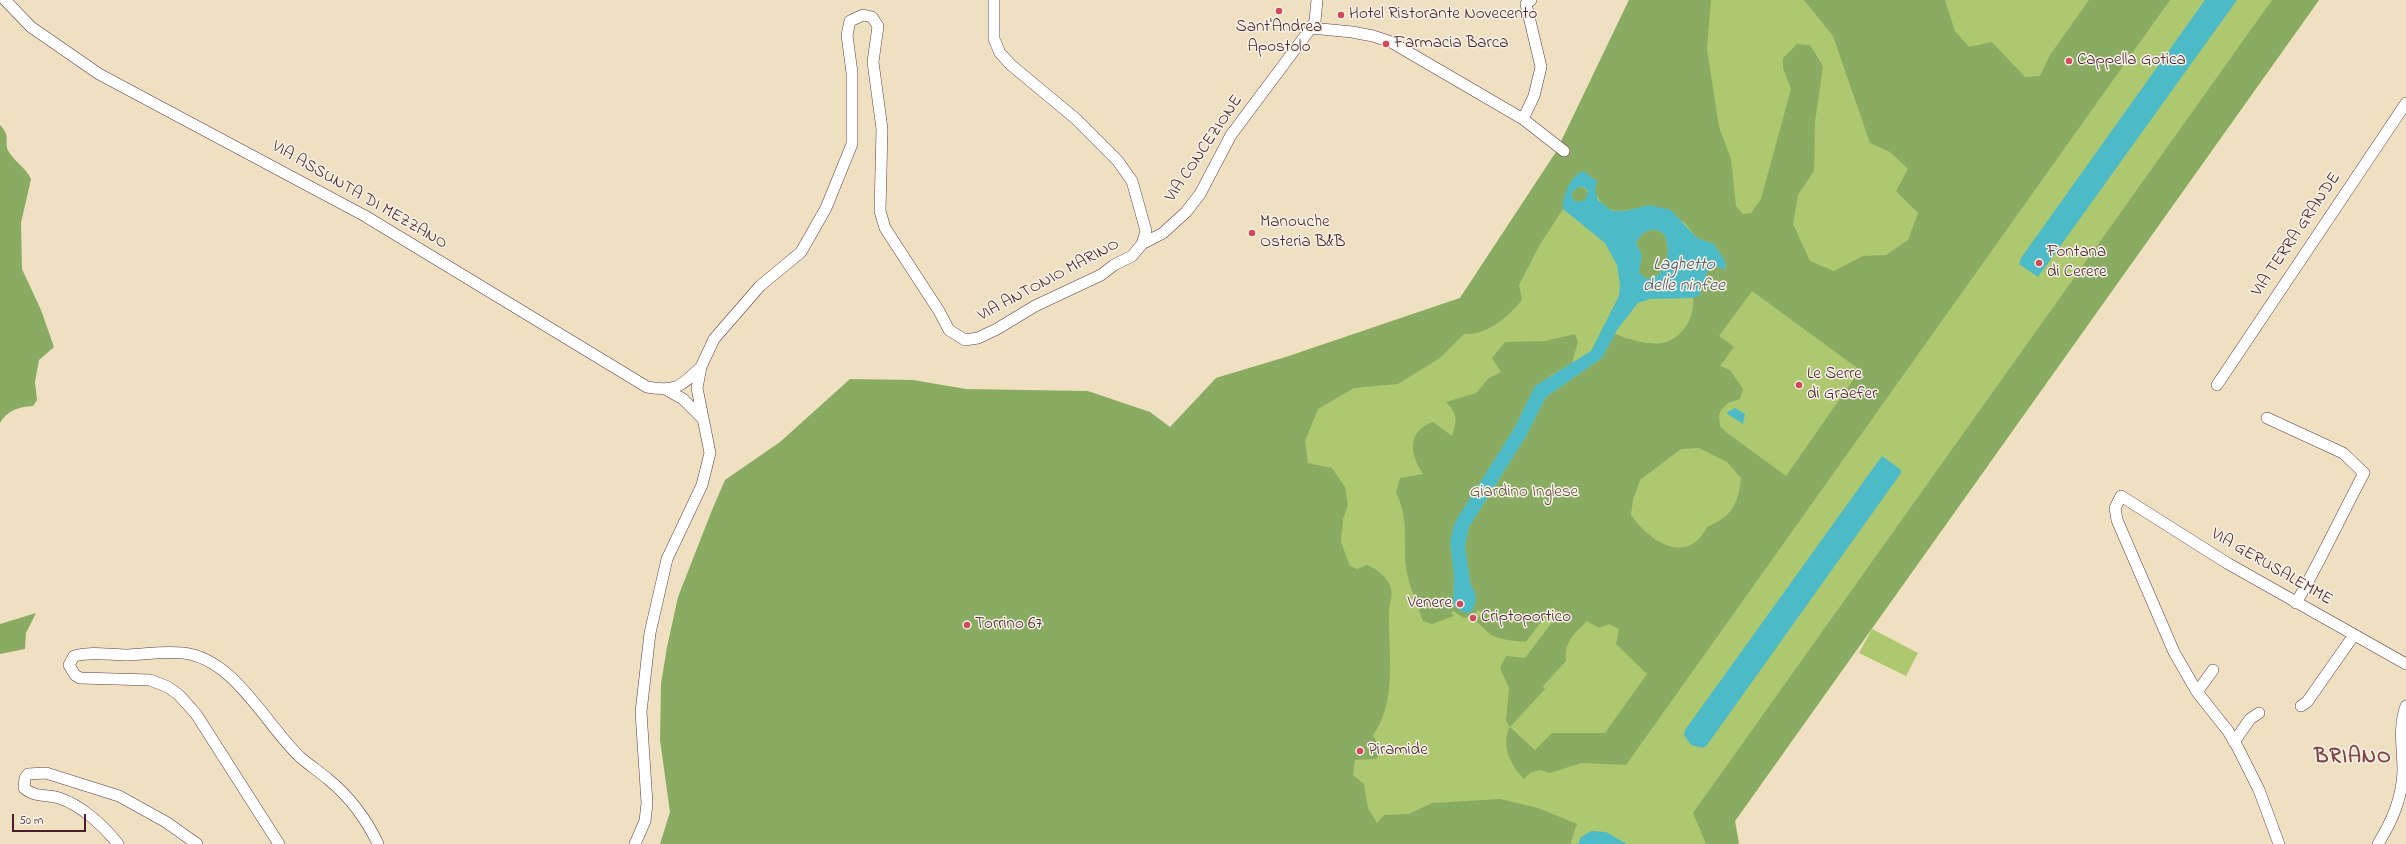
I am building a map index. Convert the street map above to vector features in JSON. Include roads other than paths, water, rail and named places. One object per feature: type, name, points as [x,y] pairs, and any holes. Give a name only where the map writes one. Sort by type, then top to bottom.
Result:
[{"type":"street","name":"VIA ASSUNTA DI MEZZANO","points":[[5,0],[31,27],[99,74],[365,216],[647,387],[667,390]]},
{"type":"street","name":"VIA ANTONIO MARINO","points":[[635,844],[645,821],[647,803],[641,712],[650,633],[667,559],[704,479],[710,453],[705,421],[697,388],[701,366],[714,339],[724,327],[760,286],[801,252],[826,208],[852,144],[852,73],[847,35],[850,22],[863,15],[872,17],[878,26],[873,62],[882,129],[880,211],[885,228],[939,311],[949,330],[965,340],[978,338],[997,329],[1035,306],[1101,275],[1114,265],[1132,256],[1142,244],[1146,231],[1132,181],[1117,160],[1076,119],[1011,65],[1000,53],[994,39],[994,0]]},
{"type":"street","name":"VIA CONCEZIONE","points":[[1142,244],[1163,233],[1186,212],[1200,194],[1231,135],[1311,28],[1315,21],[1317,0]]},
{"type":"street","points":[[1523,119],[1534,96],[1541,67],[1527,1]]},
{"type":"street","points":[[1311,28],[1352,32],[1391,42],[1523,119],[1564,151]]},
{"type":"street","name":"VIA TERRA GRANDE","points":[[2216,385],[2406,103]]},
{"type":"street","points":[[667,390],[685,382],[701,366]]},
{"type":"street","points":[[667,390],[683,399],[705,421]]},
{"type":"street","points":[[2267,418],[2343,453],[2364,473],[2347,504],[2322,558],[2296,602]]},
{"type":"street","name":"VIA GERUSALEMME","points":[[2198,692],[2174,652],[2117,520],[2115,508],[2121,496],[2191,541],[2406,664]]},
{"type":"street","points":[[2301,706],[2307,702],[2354,635]]},
{"type":"street","points":[[279,844],[196,714],[179,695],[168,687],[150,680],[80,678],[74,675],[69,665],[74,656],[86,653],[129,655],[156,652],[184,653],[211,662],[231,678],[301,758],[330,781],[349,799],[378,844]]},
{"type":"street","points":[[2213,670],[2198,692],[2234,742],[2259,790],[2279,844]]},
{"type":"street","points":[[2378,844],[2395,814],[2400,794],[2403,771],[2400,727],[2406,706]]},
{"type":"street","points":[[2234,742],[2250,719],[2259,713]]},
{"type":"street","points":[[118,844],[85,812],[70,802],[28,792],[24,788],[24,782],[28,774],[46,773],[119,796],[166,822],[197,844]]},
{"type":"water","points":[[2205,0],[2237,0],[2038,277],[2019,264],[2021,258]]},
{"type":"water","name":"Laghetto delle ninfee","points":[[1583,171],[1597,181],[1595,190],[1598,200],[1612,211],[1625,211],[1649,205],[1671,210],[1697,238],[1714,244],[1725,261],[1726,270],[1715,266],[1708,269],[1700,295],[1693,298],[1650,299],[1638,303],[1617,330],[1602,358],[1546,397],[1525,438],[1469,527],[1465,547],[1471,586],[1475,593],[1476,599],[1475,605],[1471,612],[1465,613],[1455,607],[1453,601],[1454,576],[1450,541],[1455,522],[1515,427],[1535,386],[1591,351],[1619,296],[1620,285],[1617,265],[1605,243],[1563,209],[1564,199],[1568,187],[1579,173]],"holes":[[[1579,187],[1584,187],[1588,191],[1585,200],[1576,202],[1572,197],[1572,192]],[[1654,229],[1664,234],[1668,254],[1660,274],[1648,279],[1639,273],[1642,255],[1636,243],[1643,233]]]},
{"type":"water","points":[[1735,408],[1745,414],[1743,424],[1726,413]]},
{"type":"water","points":[[1882,456],[1901,470],[1901,473],[1707,745],[1703,748],[1691,745],[1684,735],[1685,730]]},
{"type":"water","points":[[1591,831],[1606,832],[1627,844],[1578,844],[1581,837]]},
{"type":"place","name":"Sant'Andrea Apostolo","points":[[1279,11]]},
{"type":"place","name":"Hotel Ristorante Novecento","points":[[1341,15]]},
{"type":"place","name":"Farmacia Barca","points":[[1386,44]]},
{"type":"place","name":"Cappella Gotica","points":[[2069,61]]},
{"type":"place","name":"Manouche Osteria B&B","points":[[1252,233]]},
{"type":"place","name":"Fontana di Cerere","points":[[2039,263]]},
{"type":"place","name":"Le Serre di Graefer","points":[[1799,385]]},
{"type":"place","name":"Venere","points":[[1460,604]]},
{"type":"place","name":"Criptoportico","points":[[1473,618]]},
{"type":"place","name":"Torrino 67","points":[[967,625]]},
{"type":"place","name":"Piramide","points":[[1360,751]]},
{"type":"district","name":"BRIANO","points":[[2353,759]]},
{"type":"park label","name":"Giardino Inglese","points":[[1524,493]]}]
